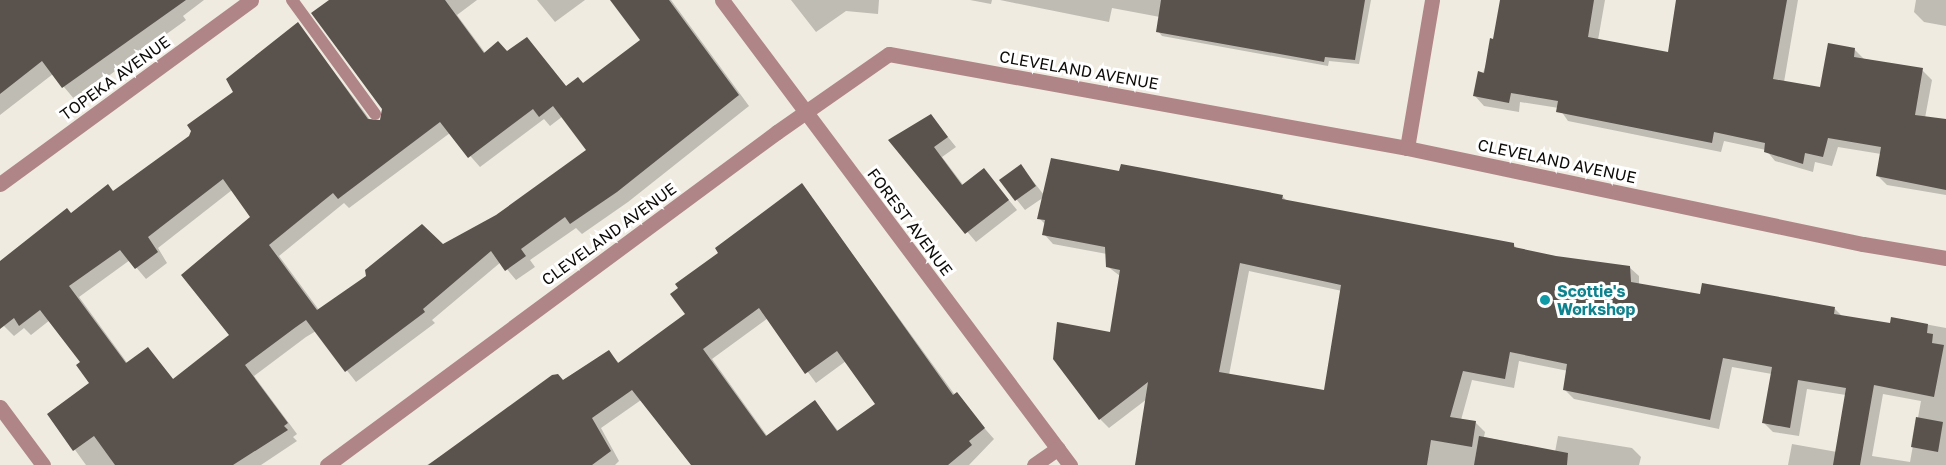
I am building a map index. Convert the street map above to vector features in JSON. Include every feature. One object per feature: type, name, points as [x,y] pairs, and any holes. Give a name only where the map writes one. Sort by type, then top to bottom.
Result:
[{"type":"street","name":"TOPEKA AVENUE","points":[[0,184],[251,0]]},
{"type":"street","name":"FOREST AVENUE","points":[[722,0],[1070,465]]},
{"type":"street","points":[[1407,148],[1432,0]]},
{"type":"street","name":"CLEVELAND AVENUE","points":[[327,465],[804,112],[889,54],[1407,148],[1946,258]]},
{"type":"street","points":[[0,407],[43,465]]},
{"type":"street","points":[[1034,465],[1058,448]]},
{"type":"lane","points":[[292,0],[375,114]]},
{"type":"building","points":[[0,0],[186,0],[62,88],[42,61],[0,94]]},
{"type":"building","points":[[329,0],[445,0],[484,53],[498,41],[507,51],[527,37],[566,86],[578,77],[583,83],[640,40],[610,0],[669,0],[739,95],[617,192],[570,224],[565,217],[521,249],[526,256],[505,271],[491,251],[423,309],[425,312],[345,372],[306,320],[296,327],[245,365],[288,423],[284,426],[288,430],[233,465],[115,465],[94,436],[73,451],[47,414],[89,383],[76,365],[80,362],[40,310],[19,326],[14,318],[0,329],[0,261],[67,208],[71,213],[108,184],[113,191],[189,136],[191,131],[187,125],[233,92],[226,79],[298,22],[368,119],[380,120],[382,109],[311,13]],"holes":[[[553,106],[586,150],[496,215],[443,244],[422,224],[365,270],[366,276],[317,310],[269,245],[333,193],[338,199],[440,122],[468,158],[533,109],[539,117]],[[223,179],[250,217],[181,275],[229,335],[173,379],[148,347],[126,363],[69,286],[120,250],[135,269],[158,252],[148,237]]]},
{"type":"building","points":[[1161,0],[1365,0],[1355,60],[1325,57],[1324,62],[1156,32]]},
{"type":"building","points":[[1500,0],[1594,0],[1588,37],[1668,52],[1676,0],[1787,0],[1773,79],[1820,87],[1828,43],[1855,48],[1854,57],[1923,68],[1915,115],[1946,119],[1946,190],[1876,176],[1881,147],[1828,138],[1823,157],[1805,153],[1803,164],[1764,152],[1765,143],[1714,132],[1712,143],[1556,112],[1558,101],[1511,93],[1509,103],[1473,96],[1478,71],[1484,73]]},
{"type":"building","points":[[931,114],[948,137],[934,147],[962,185],[984,168],[1009,200],[965,234],[888,140]]},
{"type":"building","points":[[1051,158],[1119,171],[1121,164],[1283,195],[1282,199],[1514,243],[1514,247],[1556,256],[1630,266],[1631,282],[1700,294],[1702,283],[1835,307],[1834,314],[1890,323],[1891,317],[1928,324],[1927,333],[1933,334],[1932,343],[1944,345],[1934,397],[1874,385],[1860,465],[1833,465],[1846,388],[1798,380],[1790,428],[1762,423],[1772,367],[1723,358],[1710,420],[1563,390],[1567,364],[1510,352],[1505,379],[1463,371],[1450,417],[1476,421],[1472,447],[1431,440],[1427,465],[1135,465],[1148,382],[1099,420],[1053,359],[1057,322],[1110,332],[1120,270],[1106,267],[1105,247],[1042,235],[1045,220],[1037,219]],"holes":[[[1240,263],[1341,285],[1324,390],[1219,372]]]},
{"type":"building","points":[[1021,164],[1036,186],[1015,201],[999,180]]},
{"type":"building","points":[[802,183],[953,395],[957,392],[985,428],[969,441],[972,445],[948,465],[691,465],[632,390],[592,418],[611,451],[592,465],[428,465],[552,375],[558,374],[563,380],[609,350],[618,363],[685,314],[670,294],[678,288],[675,284],[718,253],[715,248]],"holes":[[[759,308],[805,374],[837,351],[875,404],[837,431],[815,400],[766,436],[703,349]]]},
{"type":"building","points":[[1916,417],[1943,422],[1938,452],[1911,447]]},
{"type":"building","points":[[1479,436],[1568,453],[1567,465],[1474,465]]},
{"type":"place","name":"Scottie's Workshop","points":[[1545,300]]}]
